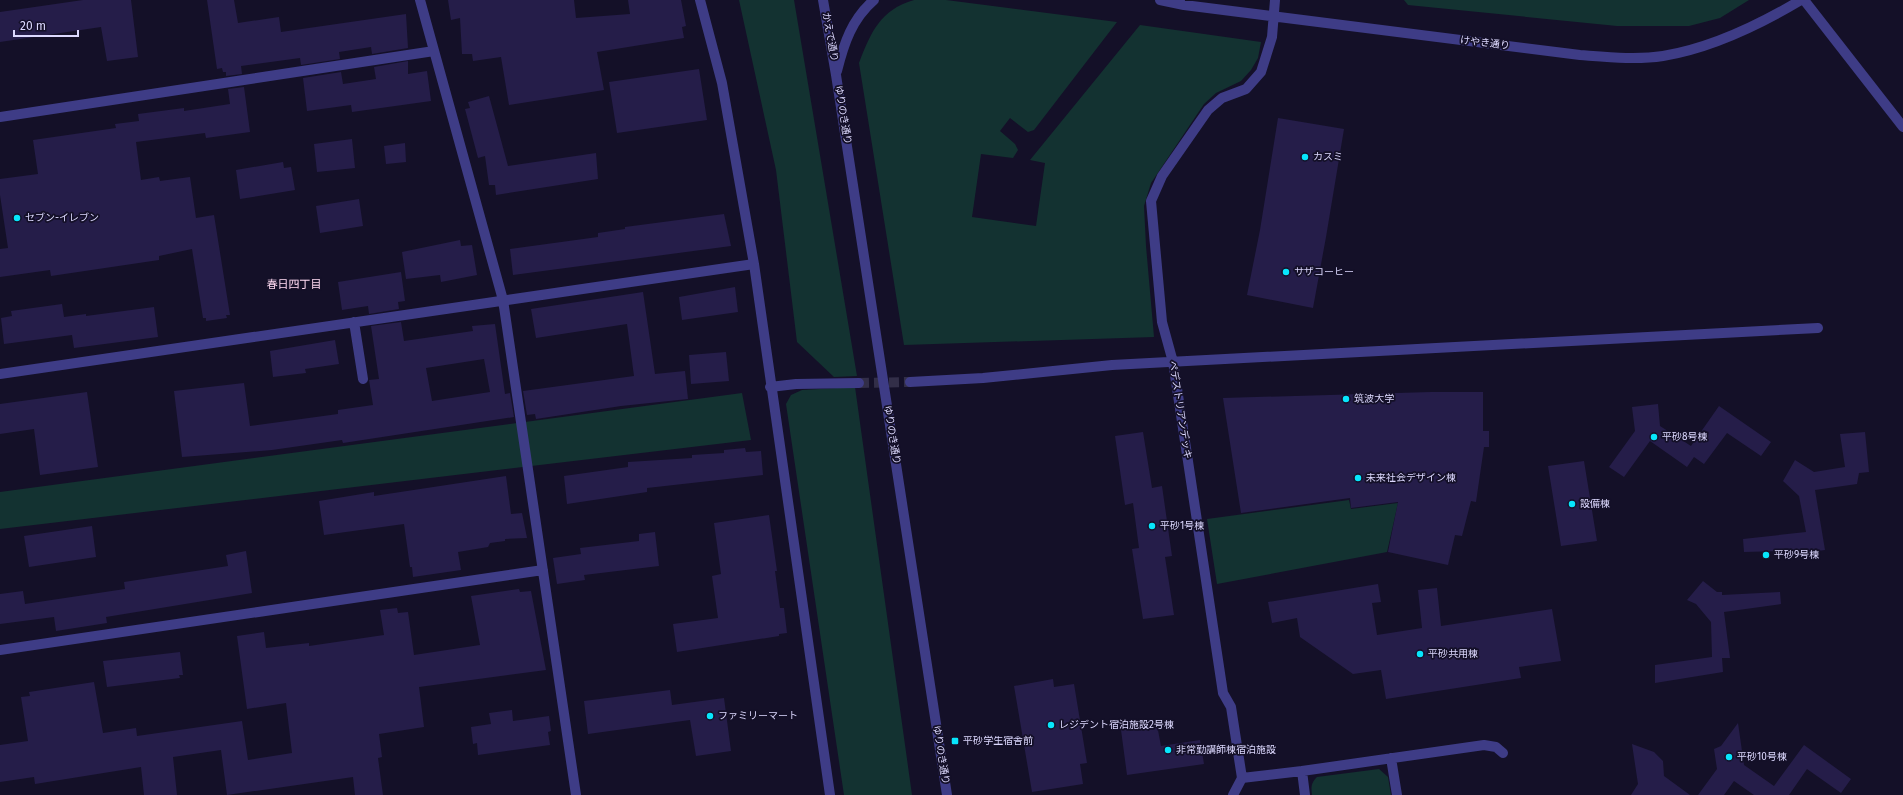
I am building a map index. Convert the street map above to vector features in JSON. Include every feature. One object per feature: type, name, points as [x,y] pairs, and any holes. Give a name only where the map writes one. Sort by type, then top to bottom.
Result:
[{"type":"street","points":[[420,0],[503,300],[576,795]]},
{"type":"street","points":[[700,0],[722,83],[754,264],[770,387],[830,795]]},
{"type":"street","name":"かえで通り","points":[[823,0],[836,75]]},
{"type":"street","points":[[836,75],[844,42],[866,7],[874,0]]},
{"type":"street","name":"けやき通り","points":[[1160,0],[1184,5],[1580,56],[1631,57],[1662,56],[1718,41],[1769,19],[1802,0]]},
{"type":"street","name":"ペデストリアンデッキ","points":[[1242,778],[1231,707],[1223,693],[1173,362],[1162,322],[1151,201],[1162,176],[1208,110],[1222,98],[1246,89],[1261,72],[1272,37],[1275,0]]},
{"type":"street","points":[[1802,0],[1903,127]]},
{"type":"street","points":[[0,117],[434,50]]},
{"type":"street","name":"ゆりのき通り","points":[[836,75],[948,795]]},
{"type":"street","points":[[0,374],[754,264]]},
{"type":"street","points":[[354,322],[363,379]]},
{"type":"street","points":[[910,382],[982,378],[1112,365],[1818,328]]},
{"type":"street","points":[[770,387],[796,384],[859,383]]},
{"type":"street","points":[[0,650],[542,570]]},
{"type":"street","points":[[1233,795],[1242,778],[1484,745],[1496,747],[1503,753]]},
{"type":"street","points":[[1391,758],[1397,795]]},
{"type":"street","points":[[1302,771],[1306,795]]},
{"type":"green space","points":[[739,0],[794,0],[857,376],[834,377],[797,342],[776,170]]},
{"type":"green space","points":[[914,0],[946,0],[1117,22],[1034,130],[1028,132],[1010,118],[1000,131],[1015,144],[1018,150],[1013,158],[981,154],[972,217],[1036,226],[1045,163],[1030,160],[1140,25],[1261,42],[1258,58],[1251,70],[1241,81],[1216,93],[1204,104],[1151,183],[1144,206],[1154,337],[904,345],[859,63],[868,41],[878,24],[885,16],[902,4]]},
{"type":"green space","points":[[1404,0],[1749,0],[1720,18],[1689,26],[1617,26],[1408,5]]},
{"type":"green space","points":[[855,387],[912,795],[844,795],[786,404],[791,395],[802,390]]},
{"type":"green space","points":[[742,393],[751,440],[0,529],[0,492]]},
{"type":"green space","points":[[1349,500],[1351,509],[1398,503],[1387,552],[1217,584],[1207,519]]},
{"type":"green space","points":[[1379,769],[1388,777],[1391,795],[1312,795],[1312,785],[1317,777]]},
{"type":"building","points":[[83,0],[131,0],[138,57],[107,61],[101,27],[0,42],[0,12]]},
{"type":"building","points":[[207,0],[234,0],[238,23],[279,17],[281,32],[406,14],[408,48],[372,54],[371,47],[339,52],[340,59],[301,65],[300,58],[241,66],[242,74],[226,76],[226,72],[223,72],[222,68],[217,69]]},
{"type":"building","points":[[448,0],[574,0],[576,18],[630,14],[628,0],[681,0],[686,26],[682,27],[684,38],[597,52],[604,90],[509,105],[501,57],[473,61],[472,54],[462,54],[460,18],[451,20]]},
{"type":"building","points":[[408,61],[408,74],[427,71],[431,101],[352,112],[351,105],[307,111],[303,78],[341,72],[343,84],[376,79],[374,67]]},
{"type":"building","points":[[699,69],[707,120],[617,133],[609,82]]},
{"type":"building","points":[[244,87],[250,132],[206,138],[205,133],[136,142],[141,180],[159,177],[160,181],[190,177],[196,218],[214,215],[230,315],[226,315],[227,318],[206,321],[206,318],[203,318],[192,249],[159,256],[159,260],[51,276],[50,270],[0,277],[0,249],[8,248],[0,195],[0,179],[38,174],[33,140],[116,128],[115,124],[139,121],[138,114],[184,108],[184,111],[230,104],[228,89]]},
{"type":"building","points":[[489,96],[508,166],[596,153],[598,179],[496,195],[495,185],[489,185],[485,156],[478,158],[465,109],[470,108],[468,102]]},
{"type":"building","points":[[1278,118],[1344,129],[1313,308],[1247,295],[1260,230]]},
{"type":"building","points":[[352,139],[355,168],[317,172],[314,144]]},
{"type":"building","points":[[405,143],[406,162],[386,164],[384,146]]},
{"type":"building","points":[[283,162],[284,168],[291,167],[295,190],[240,199],[236,170]]},
{"type":"building","points":[[359,199],[363,226],[320,233],[316,206]]},
{"type":"building","points":[[724,214],[731,246],[513,275],[510,249],[598,237],[598,233],[625,229],[625,227]]},
{"type":"building","points":[[460,240],[461,246],[472,245],[477,275],[441,282],[440,275],[406,279],[402,252]]},
{"type":"building","points":[[401,272],[405,301],[398,302],[399,309],[369,314],[368,306],[342,310],[338,282]]},
{"type":"building","points":[[735,287],[738,312],[682,320],[679,297]]},
{"type":"building","points":[[643,292],[655,374],[685,371],[688,399],[621,406],[536,419],[535,414],[527,415],[523,391],[634,376],[627,324],[536,338],[531,309]]},
{"type":"building","points":[[62,304],[64,317],[86,314],[86,316],[154,307],[158,337],[74,348],[72,335],[4,344],[1,318],[12,316],[11,311]]},
{"type":"building","points":[[401,322],[404,341],[473,331],[472,326],[495,324],[505,394],[510,393],[514,417],[343,443],[342,440],[272,450],[182,457],[174,391],[244,383],[250,426],[338,414],[338,410],[373,405],[369,380],[379,379],[371,326]],"holes":[[[484,359],[490,392],[432,401],[426,368]]]},
{"type":"building","points":[[335,340],[339,364],[305,369],[306,373],[273,377],[270,351]]},
{"type":"building","points":[[726,352],[729,381],[691,384],[689,355]]},
{"type":"building","points":[[87,392],[98,467],[40,475],[34,429],[0,434],[0,404]]},
{"type":"building","name":"未来社会デザイン棟","points":[[1483,392],[1483,431],[1489,431],[1489,447],[1484,447],[1476,502],[1471,501],[1462,536],[1455,535],[1448,565],[1388,552],[1398,502],[1351,508],[1350,498],[1241,513],[1223,398]]},
{"type":"building","name":"平砂8号棟","points":[[1658,404],[1660,426],[1691,446],[1719,406],[1771,442],[1761,456],[1727,433],[1704,464],[1694,457],[1687,467],[1650,441],[1624,477],[1609,467],[1635,431],[1632,407]]},
{"type":"building","name":"平砂1号棟","points":[[1143,432],[1152,488],[1162,486],[1172,556],[1165,557],[1174,615],[1143,619],[1132,549],[1139,548],[1133,503],[1125,505],[1115,436]]},
{"type":"building","points":[[1865,432],[1869,472],[1859,473],[1857,484],[1815,490],[1825,550],[1810,552],[1809,550],[1744,552],[1743,539],[1806,532],[1799,496],[1783,481],[1795,460],[1814,472],[1845,467],[1840,434]]},
{"type":"building","points":[[745,448],[746,452],[761,451],[763,475],[647,488],[647,492],[567,504],[564,476],[628,467],[628,462],[692,458],[692,455],[724,453],[724,450]]},
{"type":"building","name":"設備棟","points":[[1584,461],[1597,541],[1561,546],[1548,466]]},
{"type":"building","points":[[506,476],[511,514],[522,513],[527,538],[505,539],[505,541],[490,543],[488,547],[458,552],[461,570],[413,577],[412,567],[410,567],[404,524],[324,535],[319,501],[374,492],[374,496]]},
{"type":"building","points":[[769,515],[777,571],[775,571],[780,608],[784,608],[787,633],[779,634],[779,636],[677,652],[673,624],[718,618],[712,576],[721,574],[714,523]]},
{"type":"building","points":[[92,526],[96,557],[29,567],[24,536]]},
{"type":"building","points":[[655,532],[659,566],[584,575],[585,580],[557,584],[553,558],[581,554],[580,548],[639,541],[639,534]]},
{"type":"building","points":[[246,551],[252,593],[106,617],[107,623],[56,631],[54,617],[0,624],[0,594],[23,591],[25,604],[125,589],[124,582],[228,566],[226,555]]},
{"type":"building","points":[[1703,581],[1717,592],[1722,592],[1722,595],[1780,592],[1781,604],[1724,612],[1730,658],[1722,658],[1723,672],[1655,683],[1655,665],[1712,657],[1711,622],[1696,604],[1687,600]]},
{"type":"building","name":"平砂共用棟","points":[[1378,584],[1381,602],[1372,603],[1377,635],[1422,628],[1418,590],[1437,588],[1441,626],[1552,609],[1561,661],[1519,667],[1521,678],[1386,699],[1381,670],[1353,674],[1300,637],[1297,618],[1272,623],[1268,602]]},
{"type":"building","points":[[519,589],[520,592],[531,591],[546,670],[419,687],[424,727],[379,734],[382,757],[378,758],[383,795],[355,795],[353,777],[227,795],[221,750],[173,757],[177,795],[144,795],[141,767],[35,784],[34,777],[0,782],[0,745],[28,741],[21,697],[30,696],[29,692],[94,682],[103,733],[136,728],[137,736],[242,721],[248,760],[292,753],[286,703],[247,709],[237,636],[264,632],[266,648],[309,643],[309,646],[384,635],[380,610],[397,608],[398,613],[408,612],[414,655],[480,645],[471,596]]},
{"type":"building","points":[[180,652],[183,675],[179,675],[180,678],[107,687],[103,661]]},
{"type":"building","name":"レジデント宿泊施設2号棟","points":[[1053,679],[1054,687],[1074,684],[1087,763],[1080,764],[1083,784],[1032,792],[1014,686]]},
{"type":"building","points":[[670,690],[672,705],[724,698],[731,751],[696,756],[690,720],[588,734],[584,701]]},
{"type":"building","points":[[512,710],[513,721],[549,716],[551,731],[548,732],[550,745],[478,755],[477,743],[473,744],[471,727],[491,724],[489,713]]},
{"type":"building","name":"平砂10号棟","points":[[1738,723],[1744,765],[1774,786],[1804,745],[1851,779],[1841,793],[1807,769],[1789,795],[1754,795],[1734,781],[1724,795],[1698,795],[1717,769],[1714,749],[1721,746]]},
{"type":"building","name":"非常勤講師棟宿泊施設","points":[[1157,725],[1161,746],[1200,740],[1204,764],[1127,775],[1121,730]]},
{"type":"building","points":[[1632,744],[1654,752],[1663,761],[1664,776],[1690,795],[1631,795],[1638,784]]},
{"type":"tunnel","points":[[859,383],[910,382]]},
{"type":"place","name":"カスミ","points":[[1305,157]]},
{"type":"place","name":"セブン-イレブン","points":[[17,218]]},
{"type":"place","name":"サザコーヒー","points":[[1286,272]]},
{"type":"place","name":"筑波大学","points":[[1346,399]]},
{"type":"place","name":"平砂8号棟","points":[[1654,437]]},
{"type":"place","name":"未来社会デザイン棟","points":[[1358,478]]},
{"type":"place","name":"設備棟","points":[[1572,504]]},
{"type":"place","name":"平砂1号棟","points":[[1152,526]]},
{"type":"place","name":"平砂9号棟","points":[[1766,555]]},
{"type":"place","name":"平砂共用棟","points":[[1420,654]]},
{"type":"place","name":"ファミリーマート","points":[[710,716]]},
{"type":"place","name":"レジデント宿泊施設2号棟","points":[[1051,725]]},
{"type":"place","name":"平砂学生宿舎前","points":[[955,741]]},
{"type":"place","name":"非常勤講師棟宿泊施設","points":[[1168,750]]},
{"type":"place","name":"平砂10号棟","points":[[1729,757]]},
{"type":"district","name":"春日四丁目","points":[[294,284]]}]
